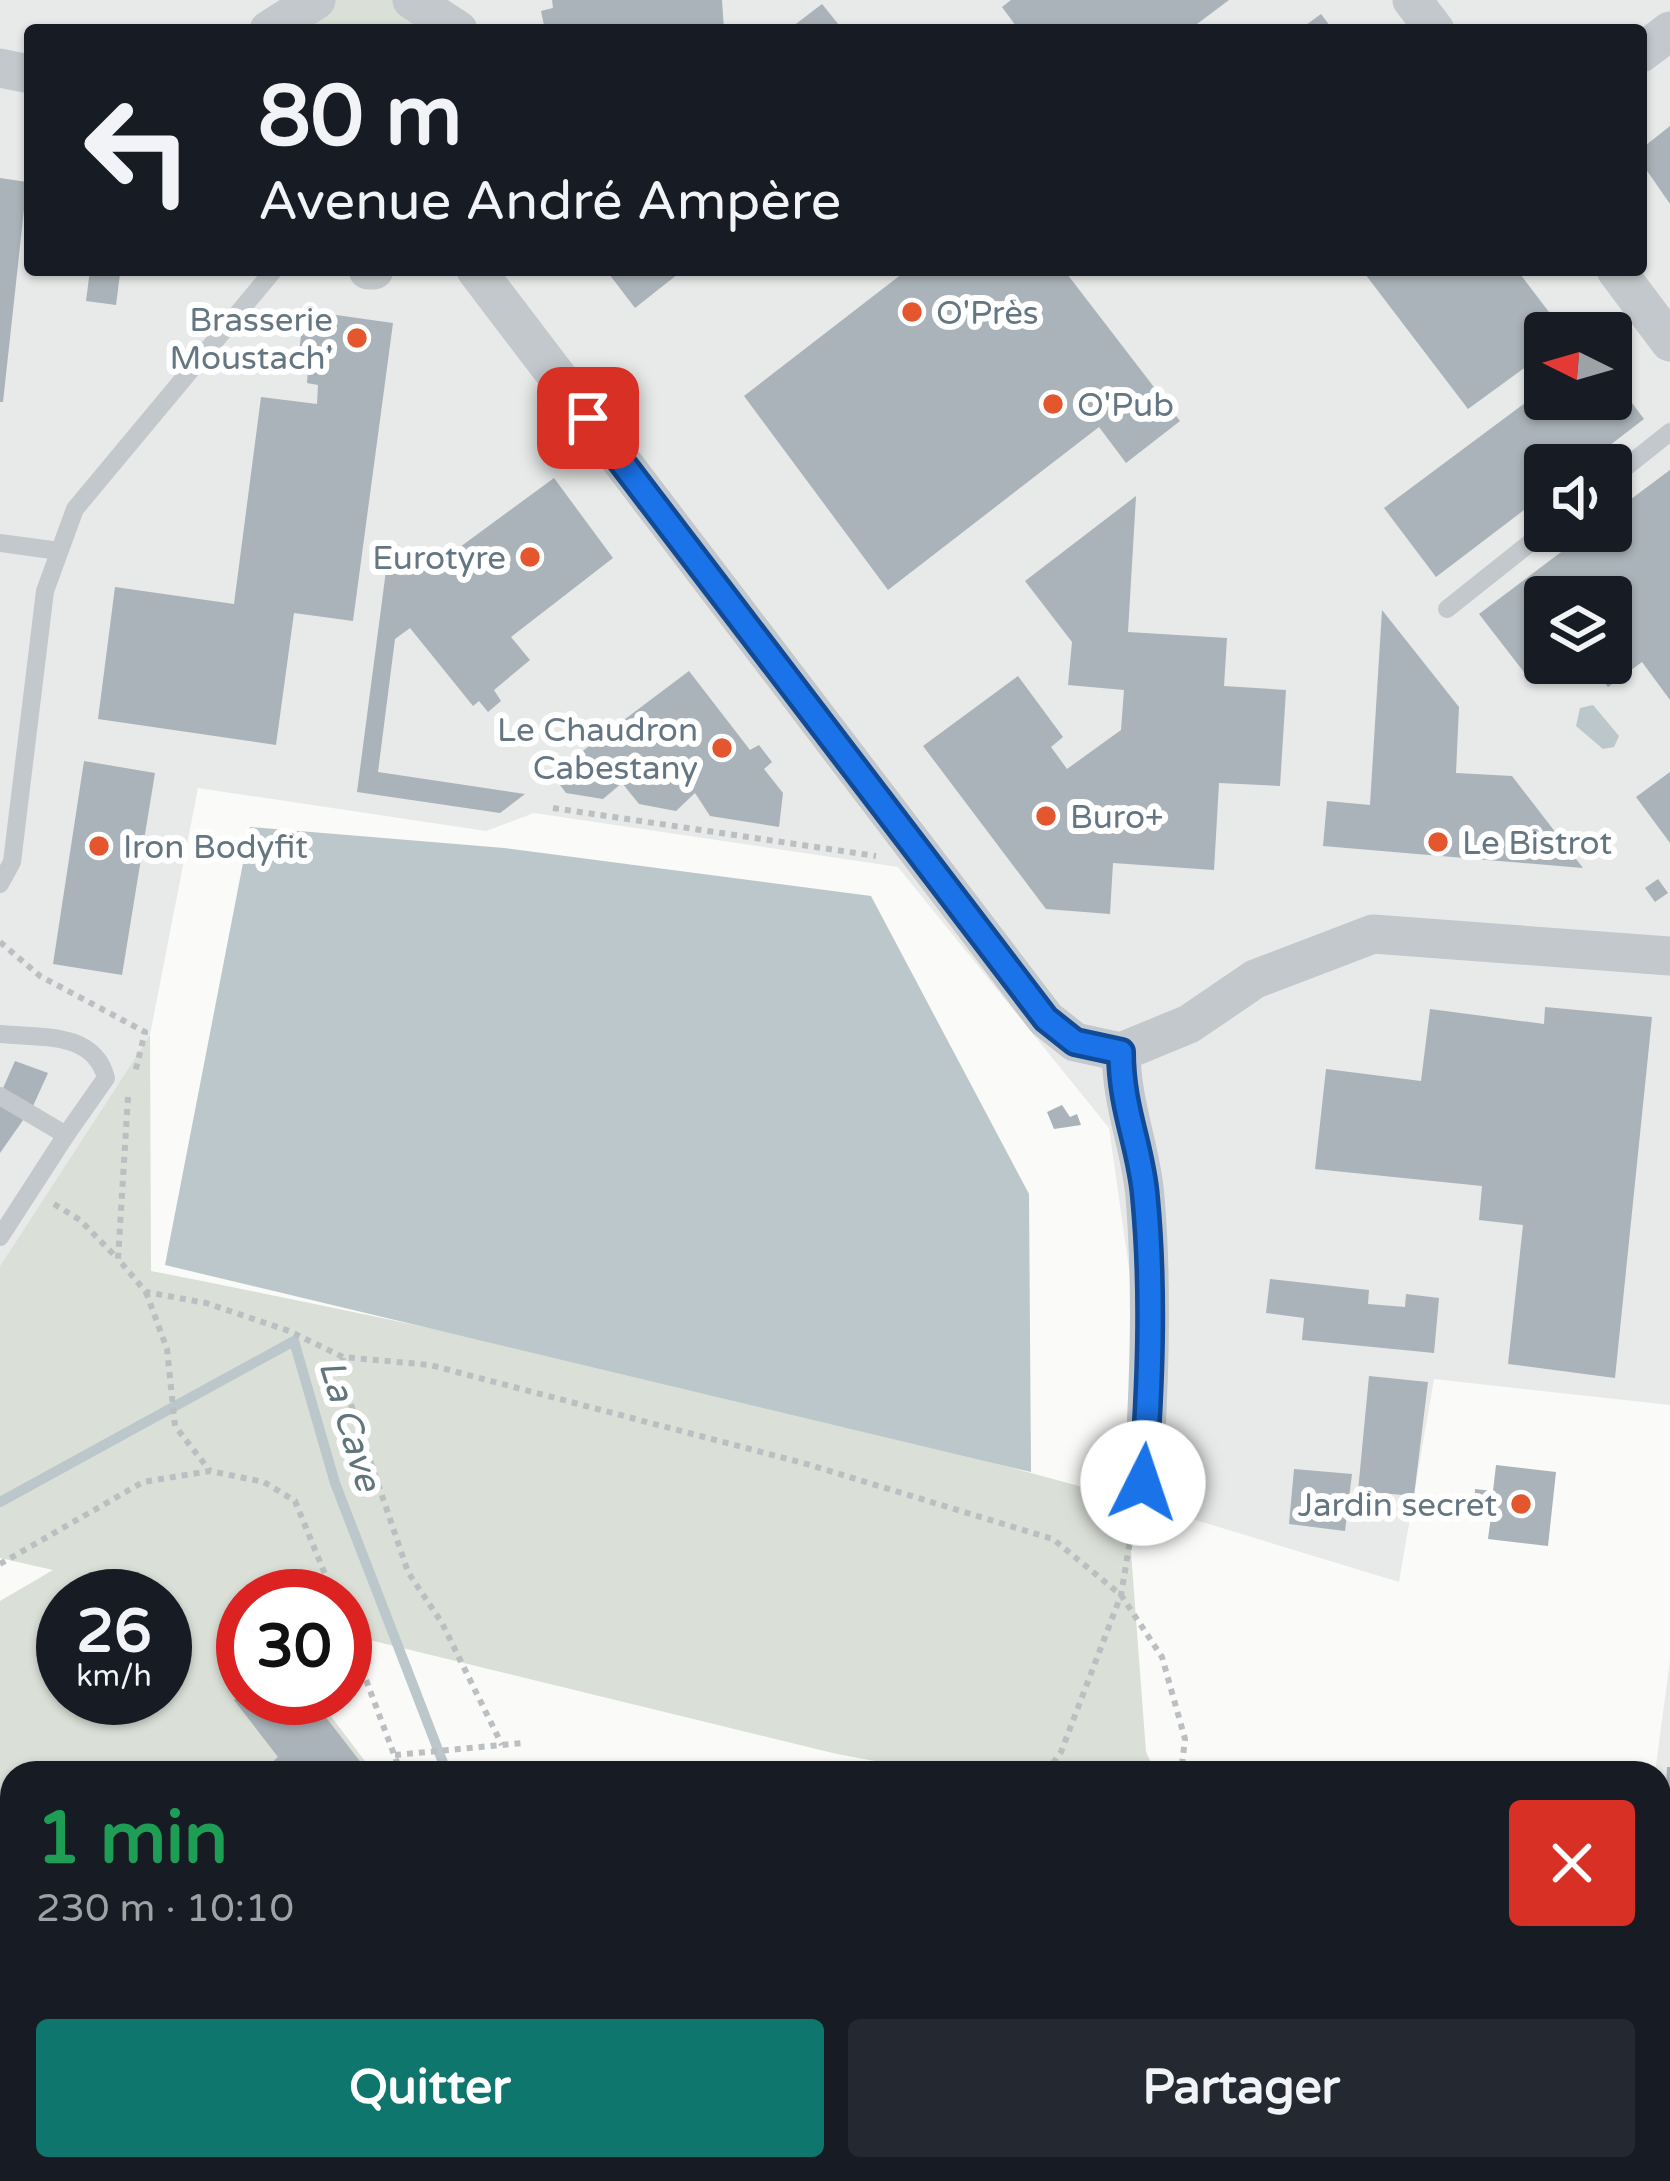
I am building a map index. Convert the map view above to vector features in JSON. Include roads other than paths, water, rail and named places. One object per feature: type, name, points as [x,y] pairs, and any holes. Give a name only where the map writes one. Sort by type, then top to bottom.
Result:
[{"type":"street","points":[[278,24],[316,0]]},
{"type":"street","points":[[412,0],[449,24]]},
{"type":"street","points":[[1412,0],[1430,24]]},
{"type":"street","points":[[481,276],[1046,1019],[1075,1042],[1121,1052],[1189,1024],[1255,980],[1373,934],[1670,956]]},
{"type":"street","points":[[1620,276],[1670,342]]},
{"type":"street","points":[[1121,1052],[1121,1101],[1145,1191],[1153,1340],[1143,1483]]},
{"type":"lane","points":[[0,884],[12,862],[45,591],[75,509],[269,276]]},
{"type":"lane","points":[[1632,462],[1670,432]]},
{"type":"lane","points":[[0,543],[59,551]]},
{"type":"lane","points":[[1447,609],[1524,548]]},
{"type":"lane","points":[[0,1034],[81,1042],[102,1061],[106,1078],[0,1237]]},
{"type":"lane","points":[[0,1096],[66,1135]]},
{"type":"waterway","name":"La Cave","points":[[0,1502],[294,1341],[335,1483],[442,1761]]},
{"type":"place","name":"O'Près","points":[[912,312]]},
{"type":"place","name":"Brasserie Moustach'","points":[[357,338]]},
{"type":"place","name":"O'Pub","points":[[1053,404]]},
{"type":"place","name":"Eurotyre","points":[[530,557]]},
{"type":"place","name":"Le Chaudron Cabestany","points":[[722,748]]},
{"type":"place","name":"Buro+","points":[[1046,816]]},
{"type":"place","name":"Le Bistrot","points":[[1438,842]]},
{"type":"place","name":"Iron Bodyfit","points":[[99,846]]},
{"type":"place","name":"Jardin secret","points":[[1521,1504]]}]
